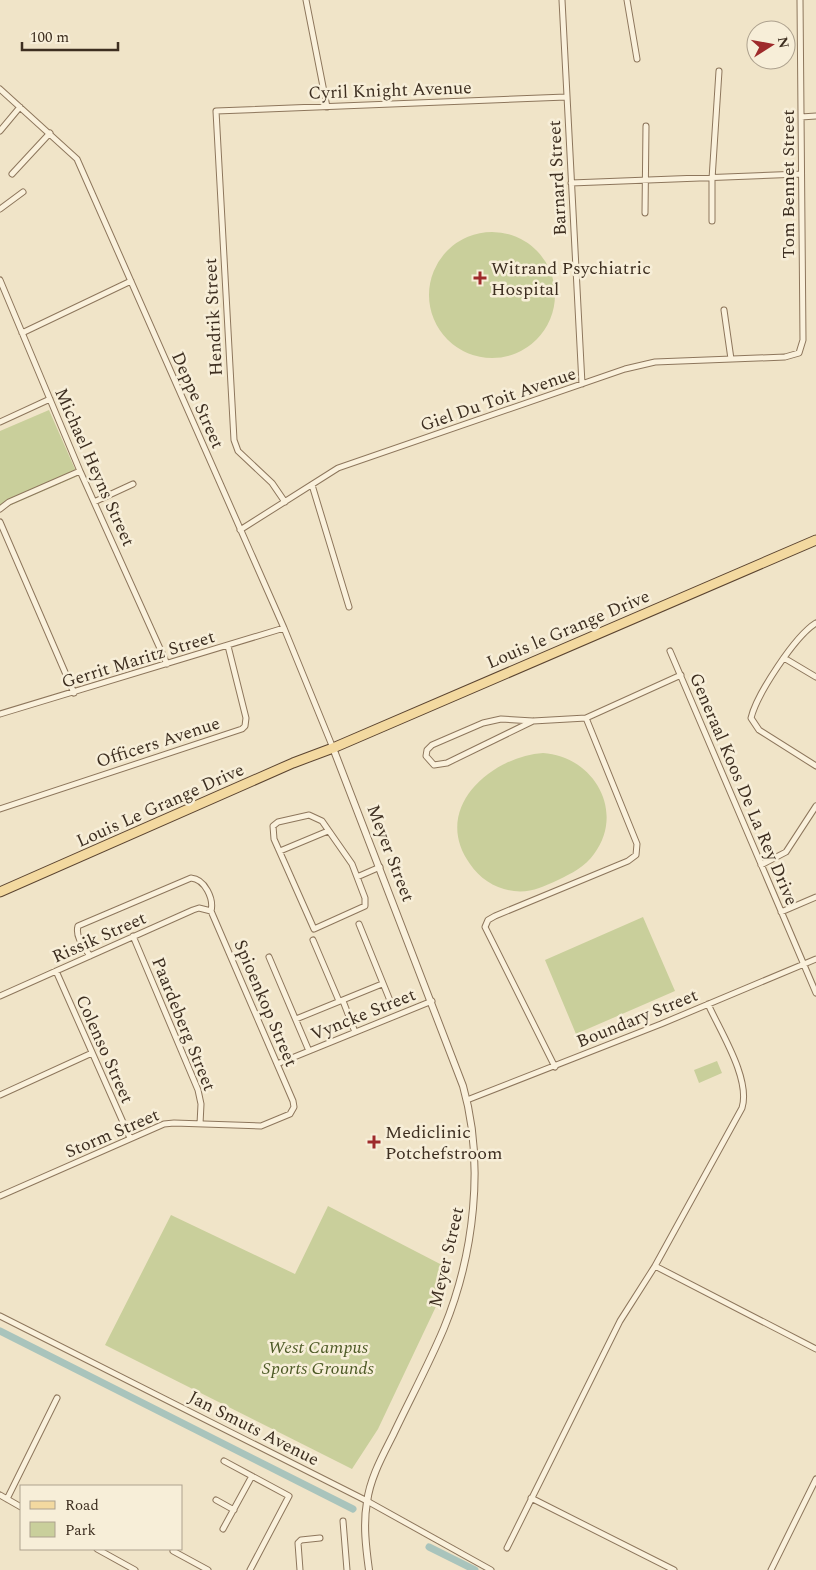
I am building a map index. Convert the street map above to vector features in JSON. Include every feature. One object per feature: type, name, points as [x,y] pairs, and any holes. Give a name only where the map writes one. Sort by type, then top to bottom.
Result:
[{"type":"main road","name":"Louis le Grange Drive","points":[[333,748],[816,540]]},
{"type":"main road","name":"Louis Le Grange Drive","points":[[0,892],[293,763],[333,748]]},
{"type":"street","points":[[306,0],[327,107]]},
{"type":"street","name":"Barnard Street","points":[[562,0],[582,384]]},
{"type":"street","points":[[627,0],[637,59]]},
{"type":"street","name":"Tom Bennet Street","points":[[785,357],[799,353],[802,345],[800,0]]},
{"type":"street","points":[[712,222],[712,179],[719,71]]},
{"type":"street","name":"Deppe Street","points":[[0,89],[77,159],[284,628],[333,748]]},
{"type":"street","name":"Cyril Knight Avenue","points":[[216,111],[566,97]]},
{"type":"street","points":[[0,131],[20,107]]},
{"type":"street","name":"Hendrik Street","points":[[216,111],[233,435],[238,451],[272,483],[285,502]]},
{"type":"street","points":[[801,117],[816,116]]},
{"type":"street","points":[[644,213],[646,126]]},
{"type":"street","points":[[12,174],[50,134]]},
{"type":"street","points":[[571,183],[644,179],[712,179],[801,174]]},
{"type":"street","points":[[0,209],[23,192]]},
{"type":"street","name":"Michael Heyns Street","points":[[0,280],[80,471],[167,664]]},
{"type":"street","points":[[22,333],[131,281]]},
{"type":"street","points":[[724,310],[731,359]]},
{"type":"street","name":"Giel Du Toit Avenue","points":[[240,530],[338,468],[645,363],[785,357]]},
{"type":"street","points":[[0,422],[50,399]]},
{"type":"street","points":[[0,509],[9,502],[80,471]]},
{"type":"street","points":[[94,502],[133,484]]},
{"type":"street","points":[[312,485],[350,607]]},
{"type":"street","points":[[0,522],[74,693]]},
{"type":"street","points":[[816,623],[803,632],[784,658],[760,699],[751,720],[754,725],[816,766]]},
{"type":"street","name":"Gerrit Maritz Street","points":[[0,714],[284,628]]},
{"type":"street","name":"Officers Avenue","points":[[0,809],[242,729],[245,726],[246,718],[228,646]]},
{"type":"street","name":"Generaal Koos De La Rey Drive","points":[[670,651],[816,993]]},
{"type":"street","points":[[784,658],[816,678]]},
{"type":"street","points":[[533,721],[448,763],[434,765],[426,756],[427,750],[432,745],[482,723],[501,719],[533,721],[586,718],[680,675]]},
{"type":"street","points":[[554,1067],[485,927],[488,920],[495,916],[628,861],[636,855],[637,844],[586,718]]},
{"type":"street","name":"Meyer Street","points":[[333,748],[432,1001],[467,1100],[474,1195],[472,1225],[464,1264],[444,1328],[382,1457],[367,1501],[365,1520],[369,1570]]},
{"type":"street","points":[[761,865],[786,852],[816,806]]},
{"type":"street","points":[[309,815],[322,821],[328,831],[352,864],[365,898],[365,906],[314,929],[272,831],[273,826],[278,822],[309,815]]},
{"type":"street","points":[[280,851],[328,831]]},
{"type":"street","points":[[357,877],[380,867]]},
{"type":"street","name":"Spioenkop Street","points":[[90,956],[79,938],[78,926],[191,878],[198,879],[204,884],[212,901],[211,911],[294,1107]]},
{"type":"street","points":[[781,912],[816,897]]},
{"type":"street","name":"Rissik Street","points":[[0,996],[199,908],[211,911]]},
{"type":"street","points":[[359,924],[391,1003]]},
{"type":"street","name":"Paardeberg Street","points":[[133,936],[198,1090],[201,1104],[200,1124]]},
{"type":"street","points":[[313,940],[355,1032]]},
{"type":"street","points":[[269,957],[309,1051]]},
{"type":"street","name":"Boundary Street","points":[[467,1100],[554,1067],[816,959]]},
{"type":"street","name":"Colenso Street","points":[[56,971],[130,1138]]},
{"type":"street","points":[[296,1018],[382,984]]},
{"type":"street","name":"Vyncke Street","points":[[277,1064],[432,1001]]},
{"type":"street","points":[[506,1548],[620,1320],[655,1266],[745,1099],[740,1074],[708,1004]]},
{"type":"street","points":[[0,1095],[92,1052]]},
{"type":"street","name":"Storm Street","points":[[0,1196],[168,1123],[261,1126],[290,1114],[294,1107]]},
{"type":"street","points":[[655,1266],[816,1349]]},
{"type":"street","name":"Jan Smuts Avenue","points":[[0,1316],[367,1501],[491,1570]]},
{"type":"street","points":[[7,1499],[57,1398]]},
{"type":"street","points":[[224,1461],[286,1493],[289,1498],[250,1570]]},
{"type":"street","points":[[223,1529],[252,1476]]},
{"type":"street","points":[[771,1570],[816,1479]]},
{"type":"street","points":[[0,1495],[20,1506]]},
{"type":"street","points":[[531,1498],[674,1570]]},
{"type":"street","points":[[216,1500],[234,1510]]},
{"type":"street","points":[[342,1521],[347,1570]]},
{"type":"street","points":[[300,1570],[298,1543],[301,1540],[320,1538]]},
{"type":"street","points":[[99,1550],[135,1570]]},
{"type":"street","points":[[173,1551],[208,1570]]},
{"type":"green space","points":[[492,232],[516,236],[537,250],[551,271],[555,295],[551,319],[537,340],[516,354],[492,358],[468,354],[447,340],[433,319],[429,295],[433,271],[447,250],[468,236]]},
{"type":"green space","points":[[49,410],[78,476],[0,510],[0,431]]},
{"type":"green space","points":[[543,753],[561,756],[577,764],[590,775],[599,788],[605,804],[607,820],[603,837],[590,859],[573,872],[536,889],[526,891],[507,890],[489,882],[470,864],[460,844],[457,824],[462,806],[472,790],[486,776],[503,764]]},
{"type":"green space","points":[[643,917],[675,991],[576,1034],[545,960]]},
{"type":"green space","points":[[717,1061],[722,1073],[699,1083],[694,1070]]},
{"type":"green space","name":"West Campus Sports Grounds","points":[[328,1206],[444,1266],[440,1298],[378,1429],[352,1469],[105,1345],[171,1215],[295,1274]]},
{"type":"waterway","points":[[0,1331],[353,1509]]},
{"type":"waterway","points":[[429,1547],[475,1570]]},
{"type":"place","name":"Witrand Psychiatric Hospital","points":[[480,278]]},
{"type":"place","name":"Mediclinic Potchefstroom","points":[[374,1142]]}]
